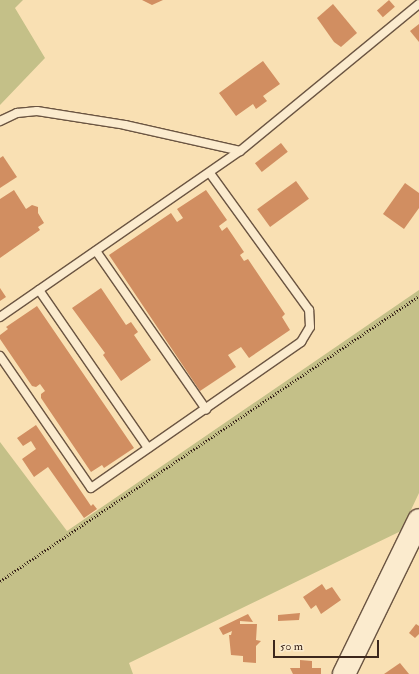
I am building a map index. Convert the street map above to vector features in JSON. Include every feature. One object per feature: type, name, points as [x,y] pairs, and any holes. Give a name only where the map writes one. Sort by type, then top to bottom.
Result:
[{"type":"street","points":[[344,674],[419,520]]},
{"type":"lane","points":[[0,317],[240,151],[419,4]]},
{"type":"lane","points":[[0,121],[17,113],[38,111],[125,125],[240,151]]},
{"type":"lane","points":[[0,356],[91,488],[301,342],[311,321],[309,310],[210,173]]},
{"type":"lane","points":[[96,251],[206,409]]},
{"type":"lane","points":[[39,290],[148,448]]},
{"type":"path","points":[[0,581],[419,296]]},
{"type":"shaded area","points":[[0,0],[23,0],[15,8],[45,58],[0,105]]},
{"type":"shaded area","points":[[419,290],[419,493],[401,531],[129,663],[133,674],[0,674],[0,442],[67,531]]},
{"type":"building","points":[[142,0],[163,0],[152,5]]},
{"type":"building","points":[[389,0],[395,7],[383,17],[377,10]]},
{"type":"building","points":[[333,4],[357,33],[341,47],[334,42],[317,18]]},
{"type":"building","points":[[419,24],[419,42],[410,31]]},
{"type":"building","points":[[263,61],[280,84],[263,96],[267,101],[256,109],[253,104],[236,116],[219,93]]},
{"type":"building","points":[[281,143],[288,152],[262,172],[255,163]]},
{"type":"building","points":[[3,156],[17,177],[0,188],[0,158]]},
{"type":"building","points":[[296,181],[309,199],[270,227],[257,209]]},
{"type":"building","points":[[405,183],[419,193],[419,208],[404,229],[383,214]]},
{"type":"building","points":[[14,190],[26,209],[32,205],[38,207],[38,213],[44,223],[38,227],[40,230],[0,258],[0,199]]},
{"type":"building","points":[[206,190],[227,220],[219,226],[222,231],[227,227],[244,252],[240,255],[244,261],[248,259],[285,314],[282,317],[290,330],[249,358],[241,347],[228,355],[236,367],[200,391],[109,255],[171,213],[177,222],[183,218],[177,209]]},
{"type":"building","points":[[0,288],[6,297],[0,301]]},
{"type":"building","points":[[101,288],[126,325],[131,322],[138,332],[134,335],[151,360],[121,381],[103,355],[105,353],[72,308]]},
{"type":"building","points":[[37,306],[134,448],[104,468],[102,465],[91,472],[41,398],[41,394],[45,391],[40,384],[36,387],[32,386],[0,339],[0,335],[8,329],[6,327]]},
{"type":"building","points":[[36,425],[91,506],[93,504],[97,509],[84,518],[48,467],[34,477],[22,459],[36,449],[31,441],[23,446],[17,438]]},
{"type":"building","points":[[322,584],[326,590],[332,587],[341,600],[321,614],[316,605],[311,609],[303,597]]},
{"type":"building","points":[[300,613],[299,620],[278,621],[278,615]]},
{"type":"building","points":[[248,614],[253,622],[240,621],[240,624],[257,624],[256,640],[261,641],[256,646],[256,663],[243,662],[243,656],[231,655],[229,635],[231,635],[232,631],[223,635],[219,628]]},
{"type":"building","points":[[416,624],[419,626],[419,634],[415,638],[409,633]]},
{"type":"building","points":[[300,660],[312,661],[312,668],[321,668],[321,674],[293,674],[290,668],[300,668]]},
{"type":"building","points":[[400,663],[409,674],[384,674]]}]
